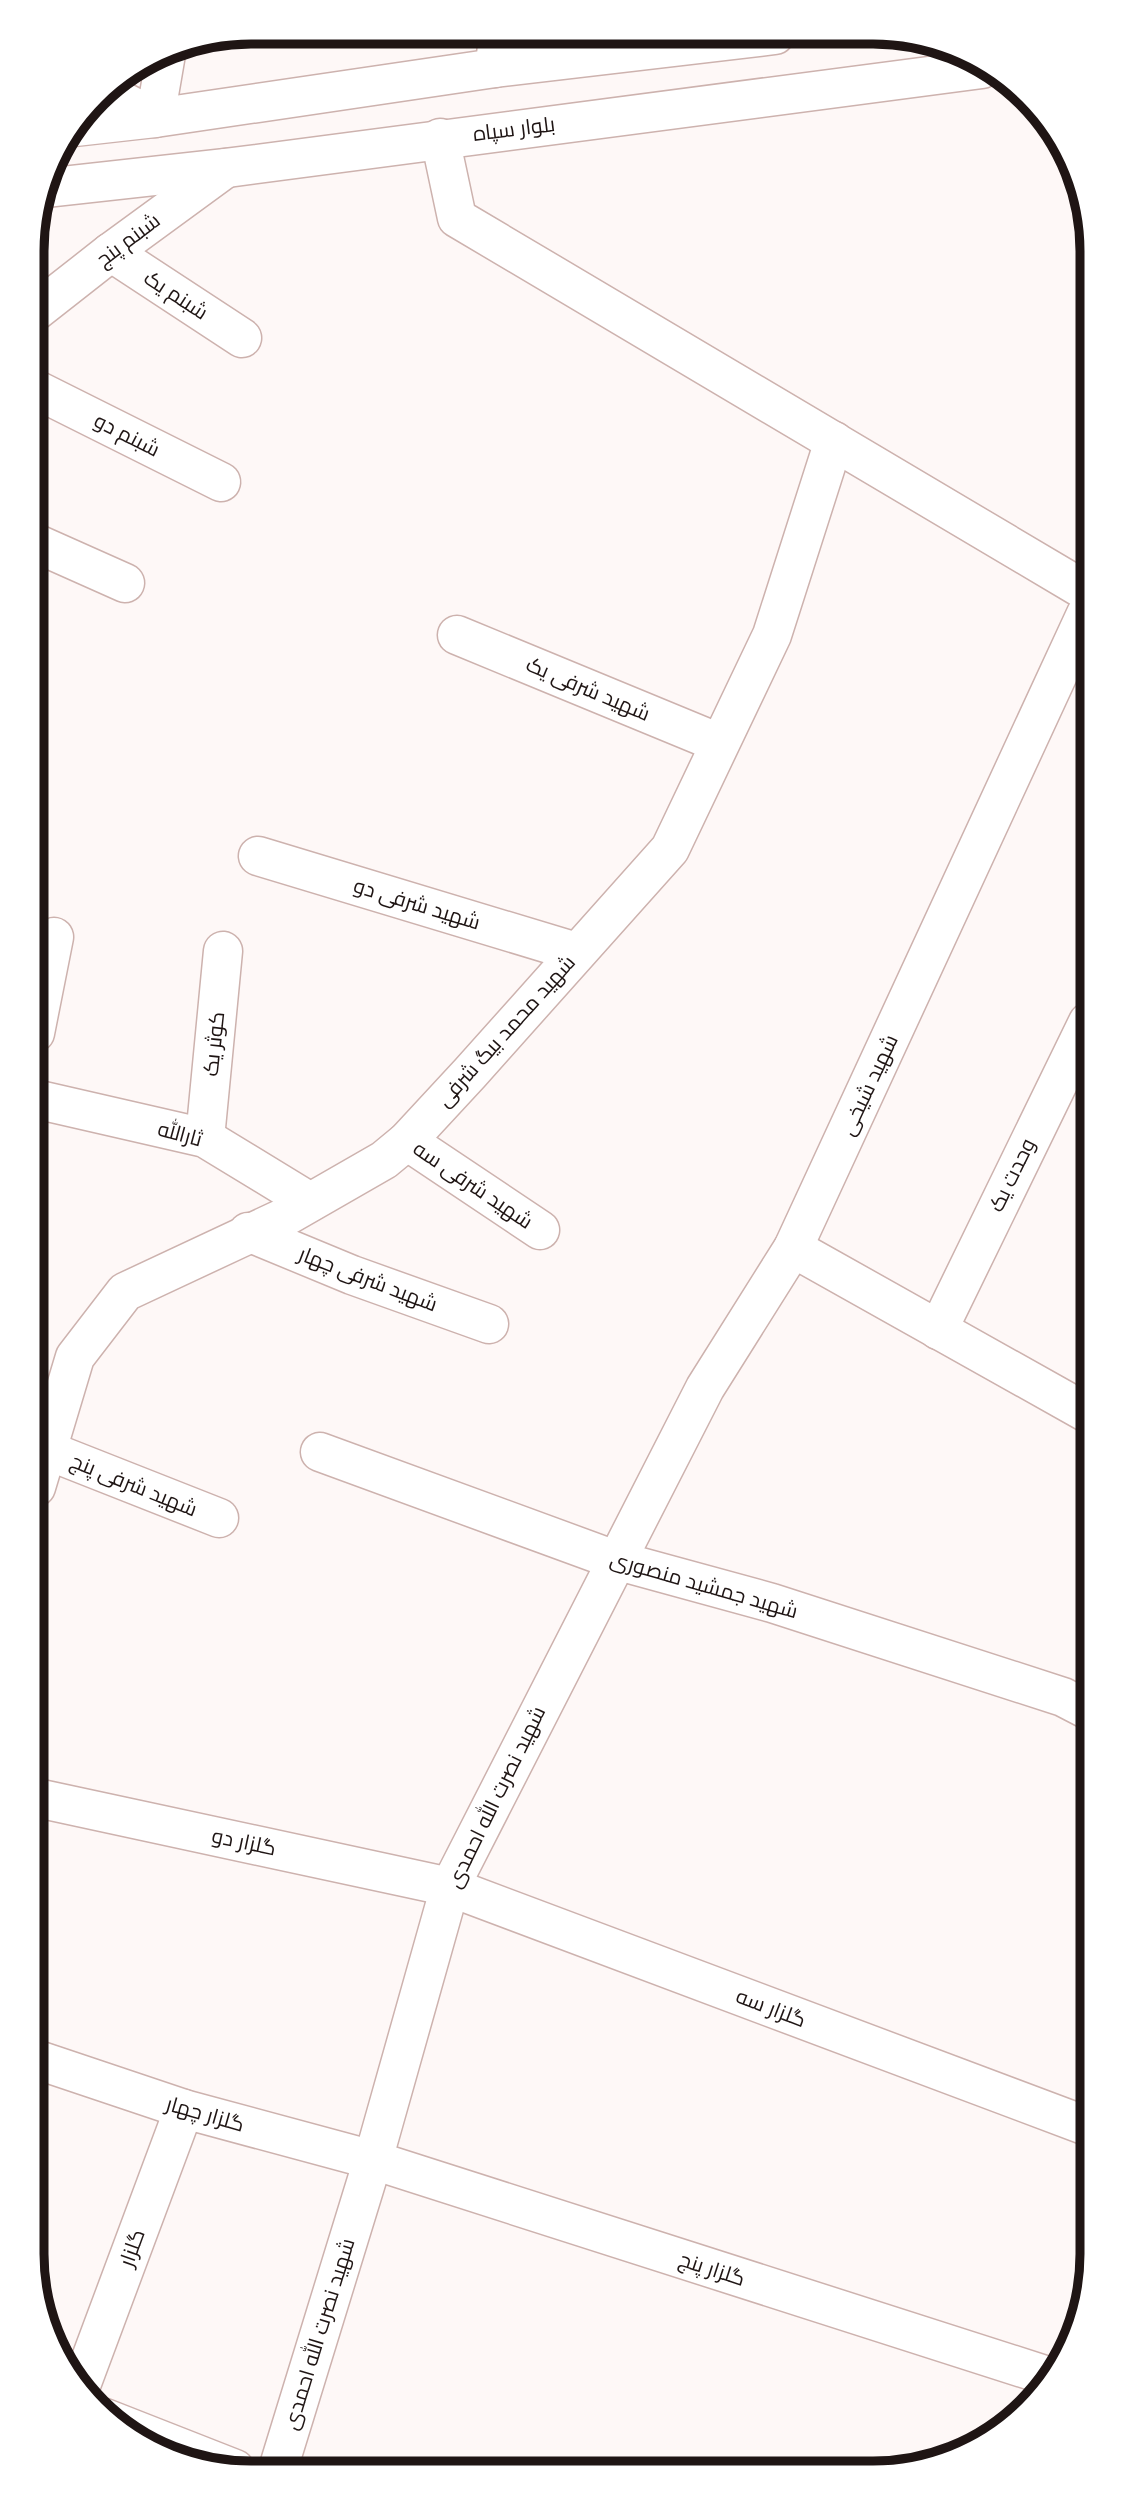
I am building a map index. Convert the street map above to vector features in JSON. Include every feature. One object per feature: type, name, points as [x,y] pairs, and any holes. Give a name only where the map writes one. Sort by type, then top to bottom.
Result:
[{"type":"street","points":[[87,126],[155,118],[497,51],[619,44]]},
{"type":"street","points":[[155,118],[164,63]]},
{"type":"street","name":"بلوار سپاه","points":[[55,187],[226,168],[973,70]]},
{"type":"street","points":[[113,96],[155,118]]},
{"type":"street","points":[[440,138],[457,218],[1080,587]]},
{"type":"street","name":"شبنم پنج","points":[[44,305],[226,168]]},
{"type":"street","name":"شبنم یک","points":[[111,252],[242,338]]},
{"type":"street","name":"شبنم دو","points":[[44,394],[221,482]]},
{"type":"street","name":"شهید محمد بیگ شرفی","points":[[44,1465],[75,1357],[125,1292],[310,1202],[384,1160],[407,1141],[670,849],[772,635],[834,441]]},
{"type":"street","points":[[44,547],[125,583]]},
{"type":"street","name":"شهید شیخی","points":[[793,1248],[1080,627]]},
{"type":"street","name":"شهید شرفی یک","points":[[457,635],[719,743]]},
{"type":"street","name":"شهید شرفی دو","points":[[258,856],[576,952]]},
{"type":"street","points":[[44,988],[54,937]]},
{"type":"street","name":"کوثر یک","points":[[205,1138],[223,951]]},
{"type":"street","name":"وحدت یک","points":[[938,1330],[1080,1038]]},
{"type":"street","name":"ثارالله","points":[[44,1101],[205,1138],[310,1202]]},
{"type":"street","name":"شهید شرفی سه","points":[[407,1141],[540,1230]]},
{"type":"street","name":"شهید شرفی چهار","points":[[248,1232],[352,1275],[489,1324]]},
{"type":"street","points":[[793,1248],[1080,1409]]},
{"type":"street","name":"شهید نصرت الله احمدی","points":[[280,2461],[373,2160],[450,1887],[705,1388],[793,1248]]},
{"type":"street","name":"شهید شرفی پنج","points":[[49,1451],[219,1518]]},
{"type":"street","name":"شهید جمشید منصوری","points":[[320,1452],[615,1560],[772,1603],[1063,1697],[1080,1706]]},
{"type":"street","name":"گلزار دو","points":[[44,1800],[450,1887]]},
{"type":"street","name":"گلزار سه","points":[[450,1887],[1080,2124]]},
{"type":"street","name":"گلزار چهار","points":[[44,2062],[184,2109],[373,2160]]},
{"type":"street","name":"گلزار","points":[[84,2376],[184,2109]]},
{"type":"street","name":"گلزار پنج","points":[[373,2160],[1041,2374]]},
{"type":"street","points":[[155,2438],[192,2452]]}]
